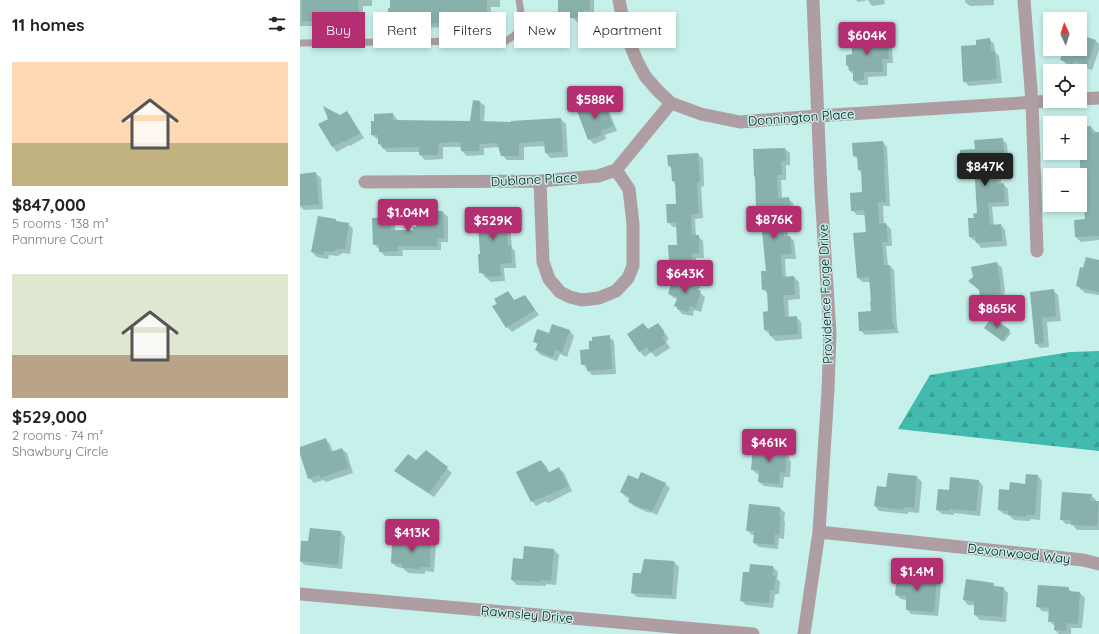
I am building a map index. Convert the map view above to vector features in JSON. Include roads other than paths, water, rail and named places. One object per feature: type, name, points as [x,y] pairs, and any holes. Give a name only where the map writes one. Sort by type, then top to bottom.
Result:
[{"type":"street","name":"Donnington Place","points":[[619,0],[626,35],[645,76],[671,103],[700,114],[740,122],[1043,101]]},
{"type":"street","name":"Providence Forge Drive","points":[[804,634],[819,532],[830,333],[817,116],[813,0]]},
{"type":"street","points":[[1024,0],[1032,102],[1037,251]]},
{"type":"street","points":[[1087,99],[1099,98]]},
{"type":"street","points":[[540,181],[543,262],[549,279],[560,292],[570,297],[582,300],[599,298],[616,291],[628,278],[633,266],[633,224],[629,189],[616,170],[671,103]]},
{"type":"street","name":"Dublane Place","points":[[365,182],[540,181],[598,176],[616,170]]},
{"type":"street","name":"Devonwood Way","points":[[819,532],[1076,560],[1099,564]]},
{"type":"street","name":"Rawnsley Drive","points":[[300,594],[753,634]]},
{"type":"lane","points":[[300,43],[473,41],[502,44],[516,34],[522,19],[519,0]]}]
